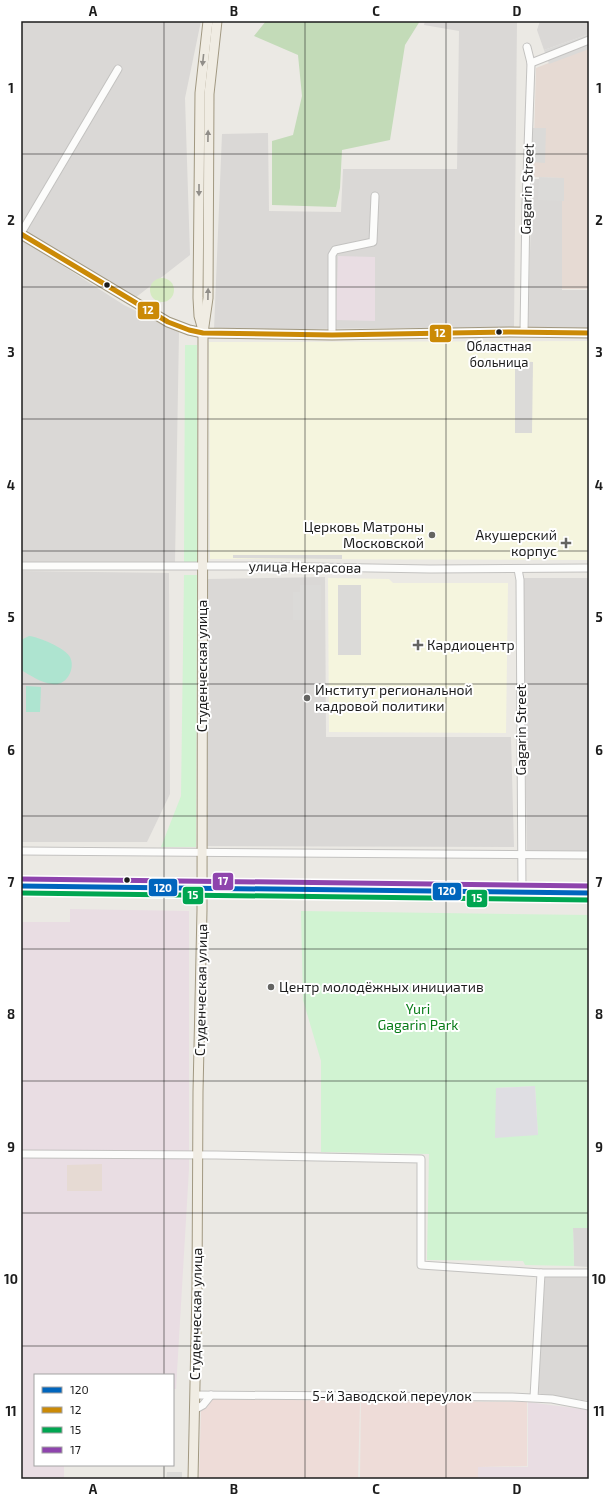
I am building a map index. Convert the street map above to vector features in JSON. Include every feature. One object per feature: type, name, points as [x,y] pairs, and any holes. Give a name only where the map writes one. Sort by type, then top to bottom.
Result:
[{"type":"main road","name":"Студенческая улица","points":[[203,333],[198,298],[200,93],[208,21]]},
{"type":"main road","name":"Студенческая улица","points":[[193,1479],[202,888],[203,333],[208,298],[209,94],[217,21]]},
{"type":"main road","points":[[21,233],[168,322],[189,330],[203,333],[332,335],[524,332],[589,333]]},
{"type":"main road","points":[[21,886],[589,893]]},
{"type":"street","points":[[531,63],[589,40]]},
{"type":"street","name":"Gagarin Street","points":[[524,332],[526,204],[531,63],[527,47]]},
{"type":"street","points":[[21,233],[118,69]]},
{"type":"street","points":[[332,335],[332,255],[335,250],[373,242],[375,196]]},
{"type":"street","name":"улица Некрасова","points":[[21,566],[518,569],[589,568]]},
{"type":"street","name":"Gagarin Street","points":[[518,569],[520,580],[522,892]]},
{"type":"street","points":[[21,851],[589,855]]},
{"type":"street","points":[[21,1154],[198,1155],[422,1159],[421,1265],[541,1273],[589,1273]]},
{"type":"street","points":[[534,1397],[541,1273]]},
{"type":"street","name":"5-й Заводской переулок","points":[[195,1395],[534,1397],[589,1406]]},
{"type":"street","points":[[194,1410],[203,1405],[211,1395]]},
{"type":"shaded area","points":[[21,21],[201,21],[185,98],[190,255],[135,298],[21,228]]},
{"type":"shaded area","points":[[425,21],[517,21],[514,327],[214,330],[222,134],[268,133],[269,211],[341,212],[343,169],[457,169],[459,31],[424,25]]},
{"type":"shaded area","points":[[540,21],[589,21],[589,34],[544,50],[537,30]]},
{"type":"shaded area","points":[[589,34],[589,49],[549,64],[544,50]]},
{"type":"shaded area","points":[[589,47],[589,289],[562,289],[562,178],[533,177],[536,68]]},
{"type":"shaded area","points":[[532,128],[546,128],[545,163],[532,162]]},
{"type":"shaded area","points":[[539,177],[564,178],[564,201],[538,200]]},
{"type":"shaded area","points":[[532,179],[562,179],[562,290],[589,290],[589,328],[528,328]]},
{"type":"shaded area","points":[[21,239],[124,305],[179,332],[175,562],[21,563]]},
{"type":"shaded area","points":[[338,256],[375,257],[375,321],[336,320]]},
{"type":"shaded area","points":[[589,341],[589,560],[210,559],[209,342]]},
{"type":"shaded area","points":[[515,361],[533,362],[532,433],[515,433]]},
{"type":"shaded area","points":[[233,555],[342,555],[342,559],[233,558]]},
{"type":"shaded area","points":[[255,570],[290,570],[290,573],[255,573]]},
{"type":"shaded area","points":[[21,571],[169,573],[170,794],[147,842],[21,842]]},
{"type":"shaded area","points":[[325,577],[326,737],[511,737],[514,847],[206,846],[207,579]]},
{"type":"shaded area","name":"Кардиоцентр","points":[[328,578],[389,579],[393,583],[508,583],[506,733],[329,732]]},
{"type":"shaded area","points":[[522,578],[589,578],[589,851],[527,851]]},
{"type":"shaded area","points":[[300,585],[321,585],[321,620],[293,620],[293,592],[300,592]]},
{"type":"shaded area","points":[[338,585],[361,585],[361,655],[338,655]]},
{"type":"shaded area","points":[[70,909],[189,911],[189,1169],[176,1389],[174,1389],[174,1374],[34,1374],[34,1466],[64,1466],[64,1478],[95,1479],[21,1479],[21,922],[70,922]]},
{"type":"shaded area","points":[[535,1086],[538,1135],[495,1138],[496,1088]]},
{"type":"shaded area","points":[[102,1164],[102,1191],[67,1191],[67,1165]]},
{"type":"shaded area","points":[[573,1228],[589,1228],[589,1267],[574,1266]]},
{"type":"shaded area","points":[[541,1275],[589,1277],[589,1401],[535,1393]]},
{"type":"shaded area","points":[[212,1399],[360,1401],[358,1479],[199,1479],[201,1411]]},
{"type":"shaded area","points":[[361,1401],[527,1402],[527,1466],[478,1467],[478,1479],[360,1479]]},
{"type":"shaded area","points":[[528,1402],[589,1410],[589,1479],[478,1479],[478,1467],[528,1467]]},
{"type":"shaded area","points":[[167,1472],[182,1472],[182,1479],[166,1479]]},
{"type":"green space","points":[[266,21],[420,21],[405,45],[390,140],[342,150],[340,188],[336,207],[272,205],[272,141],[293,135],[302,96],[298,55],[254,36]]},
{"type":"green space","points":[[162,278],[167,279],[173,285],[173,295],[167,301],[162,302],[157,301],[151,295],[150,290],[151,285],[157,279]]},
{"type":"green space","points":[[185,345],[197,345],[198,562],[184,562]]},
{"type":"green space","points":[[184,575],[197,575],[196,847],[161,847],[181,796]]},
{"type":"green space","points":[[29,636],[39,638],[63,650],[70,657],[72,662],[71,672],[62,683],[57,684],[44,682],[21,670],[21,640]]},
{"type":"green space","points":[[26,686],[41,687],[40,712],[26,712]]},
{"type":"green space","name":"Yuri Gagarin Park","points":[[301,911],[589,915],[589,1228],[573,1228],[574,1266],[525,1265],[523,1261],[427,1260],[429,1154],[321,1152],[321,1061],[303,1000]],"holes":[[[535,1086],[538,1135],[496,1088]]]},
{"type":"transit line","name":"12","points":[[21,234],[168,322],[189,330],[203,333],[332,335],[509,332],[589,333]]},
{"type":"transit line","name":"17","points":[[21,879],[589,886]]},
{"type":"transit line","name":"120","points":[[21,886],[589,893]]},
{"type":"transit line","name":"15","points":[[21,893],[589,900]]},
{"type":"place","name":"Областная больница","points":[[499,332]]},
{"type":"place","name":"Церковь Матроны Московской","points":[[432,535]]},
{"type":"place","name":"Акушерский корпус","points":[[566,543]]},
{"type":"place","name":"Кардиоцентр","points":[[418,645]]},
{"type":"place","name":"Институт региональной кадровой политики","points":[[307,698]]},
{"type":"place","name":"Центр молодёжных инициатив","points":[[271,987]]}]
